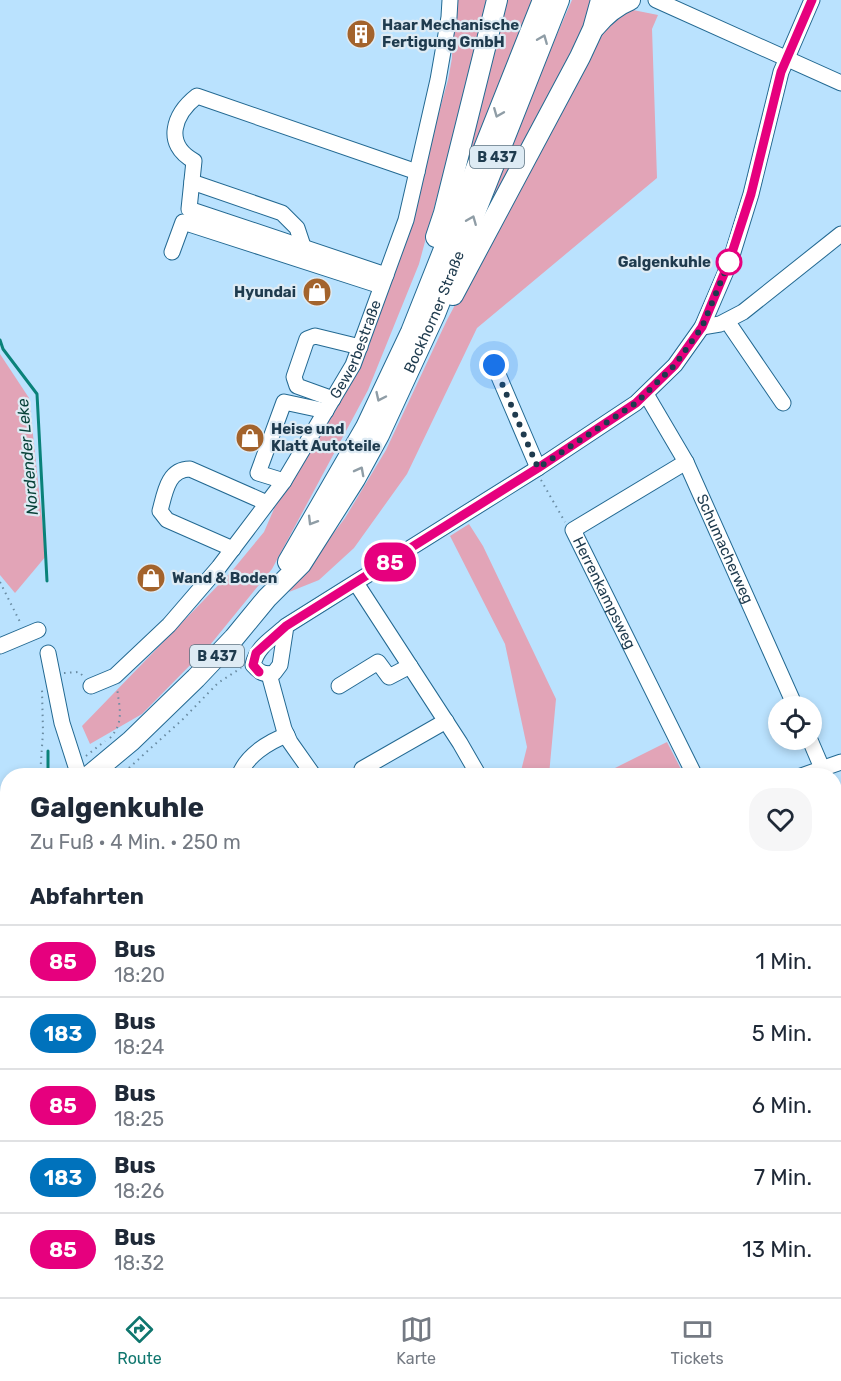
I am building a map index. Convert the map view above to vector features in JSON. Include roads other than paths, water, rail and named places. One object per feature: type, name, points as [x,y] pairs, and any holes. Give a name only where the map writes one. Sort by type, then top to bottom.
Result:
[{"type":"main road","points":[[497,0],[444,213],[419,286],[428,310],[456,292],[580,57],[593,29],[601,0]]},
{"type":"main road","name":"Bockhorner Straße","points":[[87,768],[131,741],[234,638],[267,598],[301,564],[356,479],[379,435],[428,310],[543,0]]},
{"type":"main road","name":"Bockhorner Straße","points":[[428,310],[559,0]]},
{"type":"main road","points":[[593,29],[617,5],[630,0]]},
{"type":"street","name":"Gewerbestraße","points":[[91,686],[115,675],[169,626],[233,549],[284,481],[353,365],[406,220],[438,80],[450,0]]},
{"type":"street","points":[[656,0],[841,83]]},
{"type":"street","points":[[286,626],[280,665],[274,673],[259,672],[253,665],[256,653],[286,626],[536,469],[645,394],[675,365],[702,327],[729,262],[751,194],[780,75],[812,0]]},
{"type":"street","points":[[384,281],[304,249],[189,209],[194,161],[183,155],[177,147],[174,128],[186,105],[197,96],[417,172]]},
{"type":"street","points":[[192,182],[282,213],[297,228],[304,249]]},
{"type":"street","points":[[172,252],[183,222],[384,281]]},
{"type":"street","points":[[702,327],[727,321],[743,312],[841,234]]},
{"type":"street","points":[[727,321],[783,403]]},
{"type":"street","points":[[329,405],[297,386],[294,377],[307,339],[315,336],[360,347]]},
{"type":"street","points":[[494,365],[536,469]]},
{"type":"street","name":"Schumacherweg","points":[[645,394],[687,462],[791,696]]},
{"type":"street","points":[[284,481],[258,473],[284,402],[329,405]]},
{"type":"street","name":"Herrenkampsweg","points":[[687,462],[573,530],[691,768]]},
{"type":"street","points":[[233,549],[167,520],[160,511],[174,473],[180,469],[190,469],[267,503]]},
{"type":"street","points":[[356,583],[474,768]]},
{"type":"street","points":[[0,646],[32,632]]},
{"type":"street","points":[[48,653],[47,680],[79,768]]},
{"type":"street","points":[[339,686],[378,662],[389,677],[410,666]]},
{"type":"street","points":[[269,674],[287,735],[309,768]]},
{"type":"street","points":[[366,768],[446,722]]},
{"type":"street","points":[[243,768],[246,762],[273,741],[287,735]]},
{"type":"street","points":[[814,750],[822,768],[841,762]]},
{"type":"waterway","name":"Nordender Leke","points":[[0,340],[3,349],[37,394],[47,581]]},
{"type":"waterway","name":"Nordender Leke","points":[[48,751],[48,768]]},
{"type":"place","name":"Haar Mechanische Fertigung GmbH","points":[[361,34]]},
{"type":"place","name":"Galgenkuhle","points":[[729,262]]},
{"type":"place","name":"Hyundai","points":[[317,292]]},
{"type":"place","name":"Heise und Klatt Autoteile","points":[[250,438]]},
{"type":"place","name":"Wand & Boden","points":[[151,578]]}]
